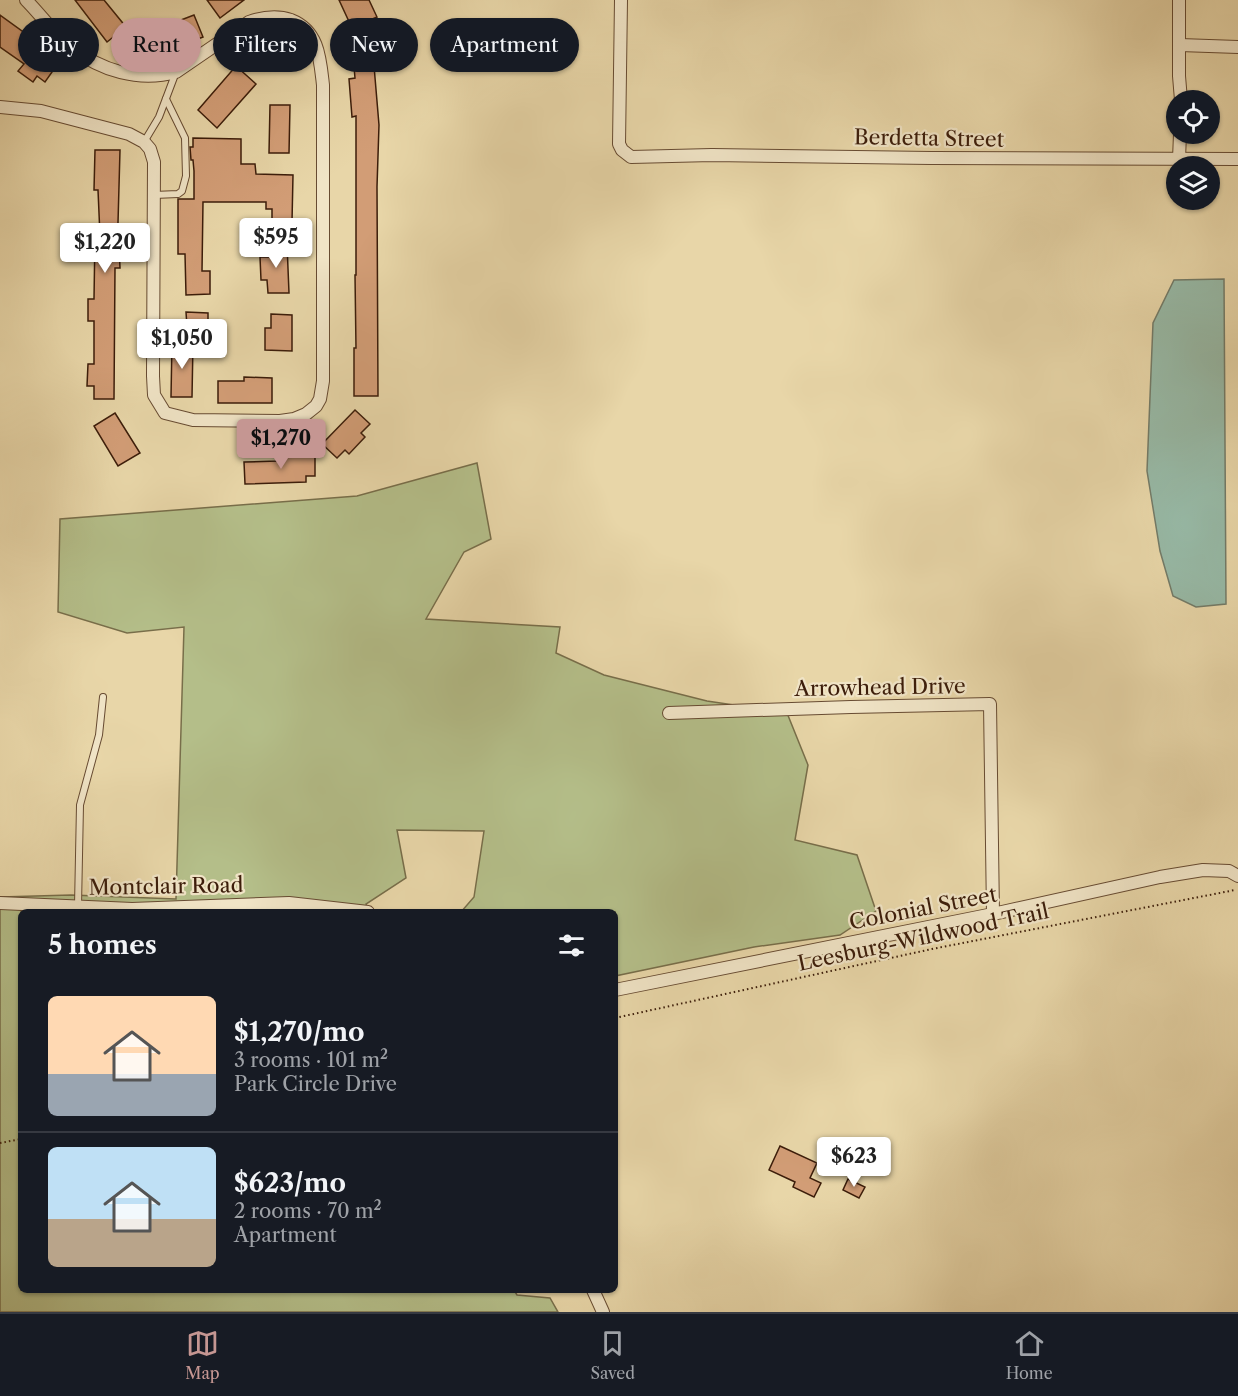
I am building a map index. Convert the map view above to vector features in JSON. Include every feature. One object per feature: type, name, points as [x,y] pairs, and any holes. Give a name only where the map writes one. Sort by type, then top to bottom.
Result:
[{"type":"street","points":[[26,0],[69,46],[111,70]]},
{"type":"street","name":"Berdetta Street","points":[[621,0],[619,144],[622,150],[631,157],[712,155],[1166,159]]},
{"type":"street","points":[[1179,0],[1180,90]]},
{"type":"street","points":[[0,107],[41,111],[129,134],[144,141],[150,149],[154,162],[154,395],[165,413],[193,420],[280,421],[294,419],[306,414],[316,406],[320,399],[323,381],[323,85],[320,59],[309,31],[299,23],[285,18],[261,18],[249,22],[201,55]]},
{"type":"street","points":[[1180,45],[1238,47]]},
{"type":"street","points":[[119,72],[143,76],[176,72]]},
{"type":"street","name":"Berdetta Street","points":[[1220,159],[1238,159]]},
{"type":"street","name":"Arrowhead Drive","points":[[669,713],[990,704],[993,914]]},
{"type":"street","name":"Colonial Street","points":[[618,989],[1192,872],[1229,871],[1238,876]]},
{"type":"street","name":"Montclair Road","points":[[0,903],[132,909],[290,903],[342,909]]},
{"type":"street","points":[[594,1293],[603,1312]]},
{"type":"lane","points":[[144,141],[159,117],[176,72]]},
{"type":"lane","points":[[154,195],[178,194],[182,191],[186,176],[185,138],[166,99]]},
{"type":"lane","points":[[78,906],[80,805],[99,735],[103,697]]},
{"type":"path","name":"Leesburg-Wildwood Trail","points":[[618,1017],[932,949],[1238,889]]},
{"type":"path","points":[[0,1143],[18,1140]]},
{"type":"green space","points":[[477,463],[491,539],[464,552],[426,619],[560,627],[556,653],[604,675],[707,701],[787,713],[808,765],[795,840],[857,855],[876,911],[840,935],[754,947],[618,975],[618,909],[464,909],[474,897],[484,831],[397,830],[406,878],[366,904],[368,909],[18,909],[18,1293],[516,1293],[517,1295],[550,1298],[558,1312],[0,1312],[0,897],[71,895],[176,899],[184,627],[127,633],[58,612],[60,519],[357,496]]},
{"type":"shaded area","points":[[1224,279],[1226,604],[1196,607],[1173,596],[1160,551],[1147,471],[1153,323],[1174,280]]},
{"type":"building","points":[[75,0],[104,0],[119,18],[111,18],[111,39],[107,42],[99,32],[99,18],[89,18]]},
{"type":"building","points":[[207,0],[244,0],[220,18]]},
{"type":"building","points":[[339,0],[369,0],[377,17],[375,18],[347,18]]},
{"type":"building","points":[[0,15],[18,28],[18,60],[0,47]]},
{"type":"building","points":[[19,72],[52,72],[45,82],[37,76],[33,82]]},
{"type":"building","points":[[231,72],[243,72],[256,84],[217,128],[198,110]]},
{"type":"building","points":[[354,72],[375,72],[379,125],[378,396],[354,396],[356,116],[352,117],[349,79],[355,78]]},
{"type":"building","points":[[270,105],[290,105],[289,153],[269,153]]},
{"type":"building","points":[[193,138],[241,139],[241,164],[255,164],[256,174],[293,175],[292,222],[272,222],[272,209],[266,209],[266,202],[203,202],[202,271],[210,271],[210,294],[186,295],[185,254],[178,254],[178,199],[194,199],[194,171],[190,147],[193,147]]},
{"type":"building","points":[[95,150],[120,150],[118,223],[120,268],[115,268],[114,399],[94,399],[94,386],[87,386],[88,364],[94,364],[94,321],[88,321],[88,299],[94,299],[95,236],[100,236],[98,190],[94,190]]},
{"type":"building","points":[[287,244],[289,293],[268,293],[267,280],[261,280],[260,257],[268,257],[268,245]]},
{"type":"building","points":[[186,312],[208,313],[208,327],[187,327]]},
{"type":"building","points":[[271,314],[292,315],[292,351],[265,350],[265,328],[271,328]]},
{"type":"building","points":[[172,342],[193,343],[192,397],[171,397]]},
{"type":"building","points":[[244,377],[272,378],[272,403],[218,403],[218,381],[244,381]]},
{"type":"building","points":[[355,410],[370,424],[361,433],[365,437],[349,454],[345,450],[337,458],[322,444]]},
{"type":"building","points":[[115,413],[140,453],[118,466],[94,426]]},
{"type":"building","points":[[277,455],[315,455],[315,476],[306,476],[306,482],[245,484],[244,462],[277,461]]},
{"type":"building","points":[[780,1146],[817,1163],[810,1178],[821,1183],[814,1197],[793,1187],[795,1182],[769,1170]]},
{"type":"building","points":[[848,1179],[865,1187],[859,1198],[843,1190]]}]
